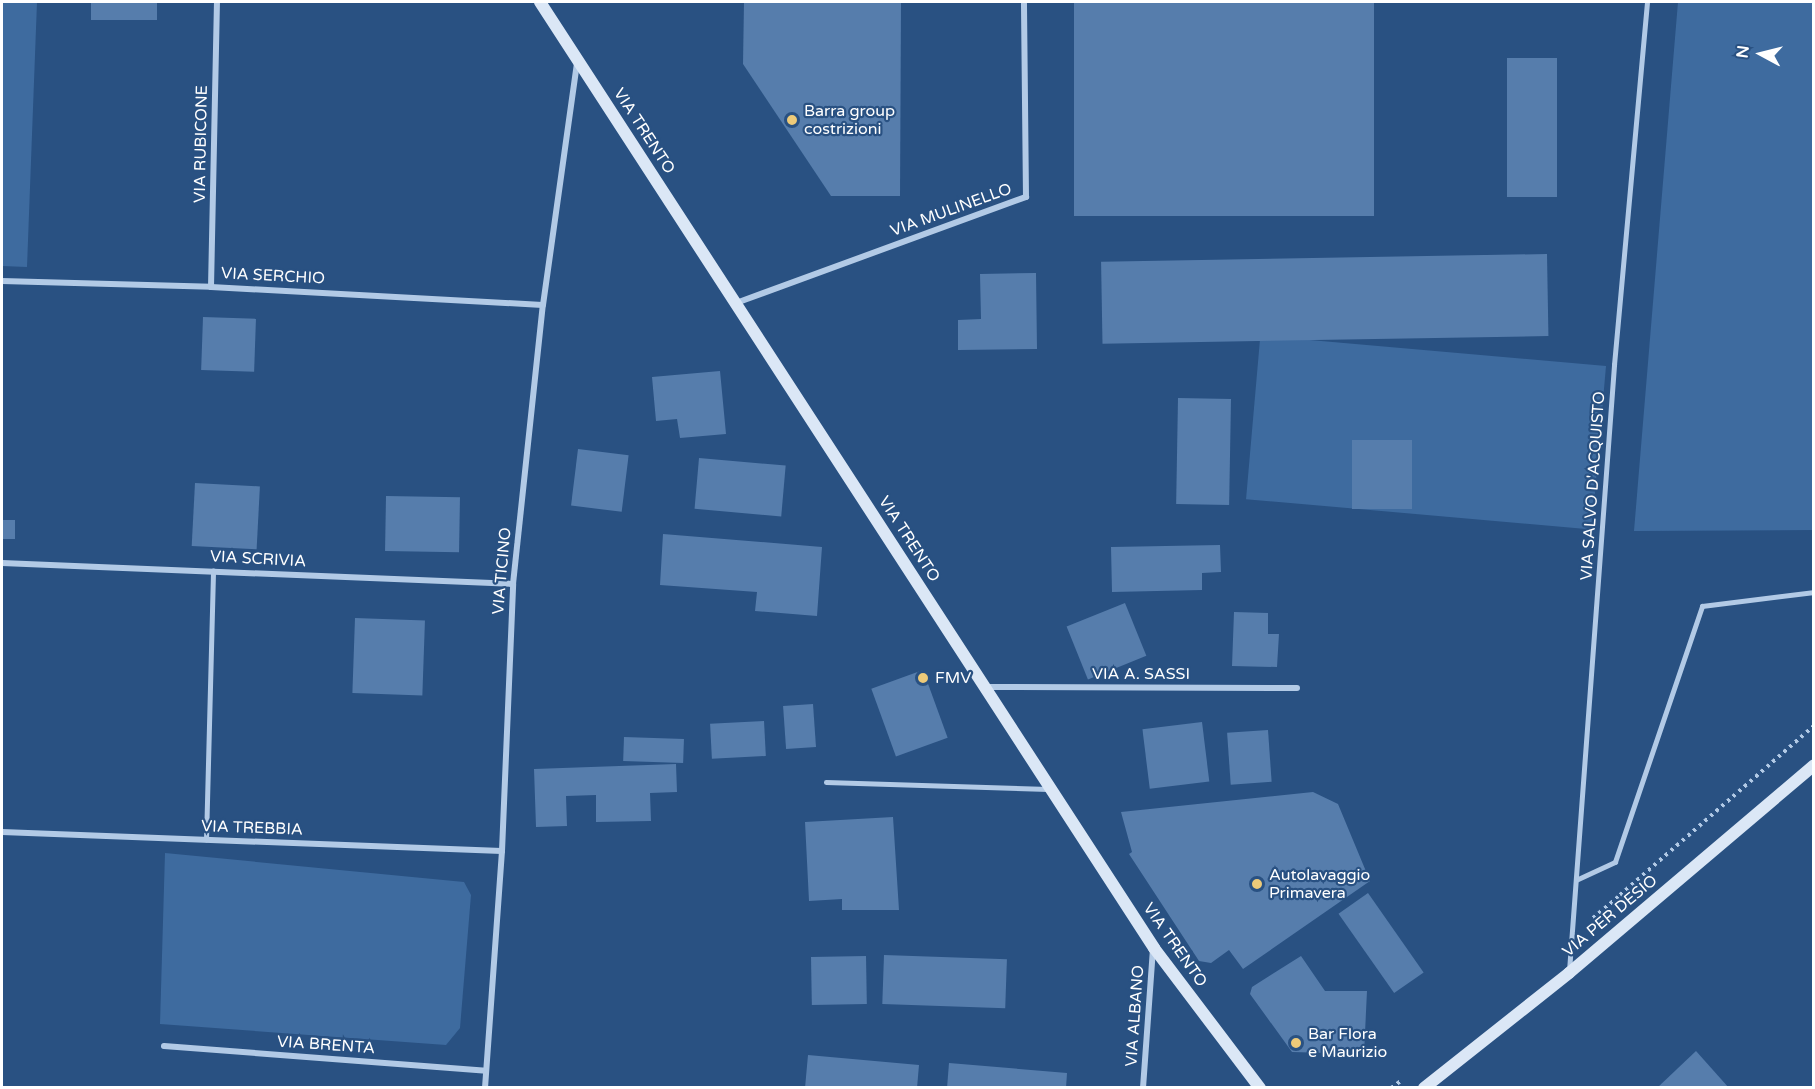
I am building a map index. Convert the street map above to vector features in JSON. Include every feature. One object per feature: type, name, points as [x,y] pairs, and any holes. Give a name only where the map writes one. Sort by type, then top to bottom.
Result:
[{"type":"street","name":"VIA RUBICONE","points":[[211,286],[217,2]]},
{"type":"street","name":"VIA TRENTO","points":[[540,2],[1154,948],[1260,1088]]},
{"type":"street","name":"VIA MULINELLO","points":[[735,303],[1026,197],[1024,2]]},
{"type":"street","name":"VIA TICINO","points":[[485,1088],[502,851],[513,584],[543,305],[578,59]]},
{"type":"street","name":"VIA SERCHIO","points":[[2,281],[211,286],[543,305]]},
{"type":"street","name":"VIA SCRIVIA","points":[[2,563],[513,584]]},
{"type":"street","name":"VIA A. SASSI","points":[[985,687],[1297,688]]},
{"type":"street","name":"VIA PER DESIO","points":[[1424,1088],[1569,973],[1814,765]]},
{"type":"street","name":"VIA TREBBIA","points":[[2,832],[502,851]]},
{"type":"street","name":"VIA ALBANO","points":[[1143,1088],[1154,948]]},
{"type":"street","name":"VIA BRENTA","points":[[164,1046],[486,1071]]},
{"type":"lane","name":"VIA SALVO D'ACQUISTO","points":[[1569,973],[1614,365],[1647,2]]},
{"type":"lane","points":[[206,840],[213,571]]},
{"type":"lane","points":[[1576,880],[1615,862],[1702,606],[1814,592]]},
{"type":"lane","points":[[826,782],[1051,789]]},
{"type":"path","points":[[1637,914],[1620,895],[1814,726]]},
{"type":"shaded area","points":[[2,2],[37,2],[27,267],[2,266]]},
{"type":"shaded area","points":[[1678,2],[1813,2],[1813,530],[1634,531]]},
{"type":"shaded area","points":[[1260,336],[1606,366],[1592,529],[1246,499]]},
{"type":"shaded area","points":[[165,853],[464,882],[471,895],[460,1028],[446,1045],[160,1024]]},
{"type":"building","points":[[91,2],[157,2],[157,20],[91,20]]},
{"type":"building","points":[[744,2],[901,2],[900,196],[831,196],[743,64]]},
{"type":"building","points":[[1074,2],[1374,2],[1374,216],[1074,216]]},
{"type":"building","points":[[1507,58],[1557,58],[1557,197],[1507,197]]},
{"type":"building","points":[[1547,254],[1548,336],[1102,344],[1101,262]]},
{"type":"building","points":[[1036,273],[1037,349],[958,350],[958,320],[981,319],[980,274]]},
{"type":"building","points":[[203,317],[256,319],[254,372],[201,370]]},
{"type":"building","points":[[720,371],[726,434],[680,438],[677,419],[656,421],[652,377]]},
{"type":"building","points":[[1178,398],[1231,399],[1229,505],[1176,504]]},
{"type":"building","points":[[1352,440],[1412,440],[1412,509],[1352,509]]},
{"type":"building","points":[[578,449],[629,455],[622,512],[571,506]]},
{"type":"building","points":[[699,458],[786,466],[781,516],[695,509]]},
{"type":"building","points":[[195,483],[260,486],[257,549],[192,546]]},
{"type":"building","points":[[386,496],[460,497],[459,552],[385,551]]},
{"type":"building","points":[[2,520],[15,520],[15,539],[2,539]]},
{"type":"building","points":[[663,534],[822,547],[817,616],[755,611],[757,592],[660,585]]},
{"type":"building","points":[[1220,545],[1221,572],[1202,573],[1202,590],[1112,592],[1111,547]]},
{"type":"building","points":[[1125,603],[1146,656],[1088,679],[1067,627]]},
{"type":"building","points":[[1234,612],[1268,613],[1268,634],[1279,634],[1277,667],[1232,666]]},
{"type":"building","points":[[355,618],[425,620],[422,695],[352,693]]},
{"type":"building","points":[[923,670],[948,738],[896,756],[871,689]]},
{"type":"building","points":[[813,704],[816,747],[786,749],[783,706]]},
{"type":"building","points":[[764,721],[766,756],[712,759],[710,724]]},
{"type":"building","points":[[1202,722],[1209,782],[1150,789],[1142,729]]},
{"type":"building","points":[[1268,730],[1272,782],[1231,785],[1227,733]]},
{"type":"building","points":[[624,737],[684,739],[683,763],[623,761]]},
{"type":"building","points":[[676,764],[677,792],[650,793],[651,821],[596,822],[596,795],[566,796],[567,826],[536,827],[534,769]]},
{"type":"building","name":"Autolavaggio Primavera","points":[[1313,792],[1338,804],[1370,881],[1243,969],[1229,950],[1211,963],[1199,961],[1129,854],[1132,852],[1121,812]]},
{"type":"building","points":[[893,817],[899,910],[842,910],[842,899],[809,901],[805,822]]},
{"type":"building","points":[[1368,893],[1424,972],[1394,993],[1339,914]]},
{"type":"building","points":[[884,955],[1007,959],[1005,1008],[882,1004]]},
{"type":"building","points":[[866,956],[867,1004],[812,1005],[811,957]]},
{"type":"building","points":[[1301,956],[1325,991],[1367,991],[1364,1054],[1292,1052],[1250,994],[1252,987]]},
{"type":"building","points":[[1696,1051],[1729,1088],[1657,1088]]},
{"type":"building","points":[[808,1055],[919,1065],[917,1088],[805,1088]]},
{"type":"building","points":[[949,1063],[1067,1073],[1066,1088],[947,1088]]},
{"type":"place","name":"Barra group costrizioni","points":[[792,120]]},
{"type":"place","name":"FMV","points":[[923,678]]},
{"type":"place","name":"Autolavaggio Primavera","points":[[1257,884]]},
{"type":"place","name":"Bar Flora e Maurizio","points":[[1296,1043]]}]
